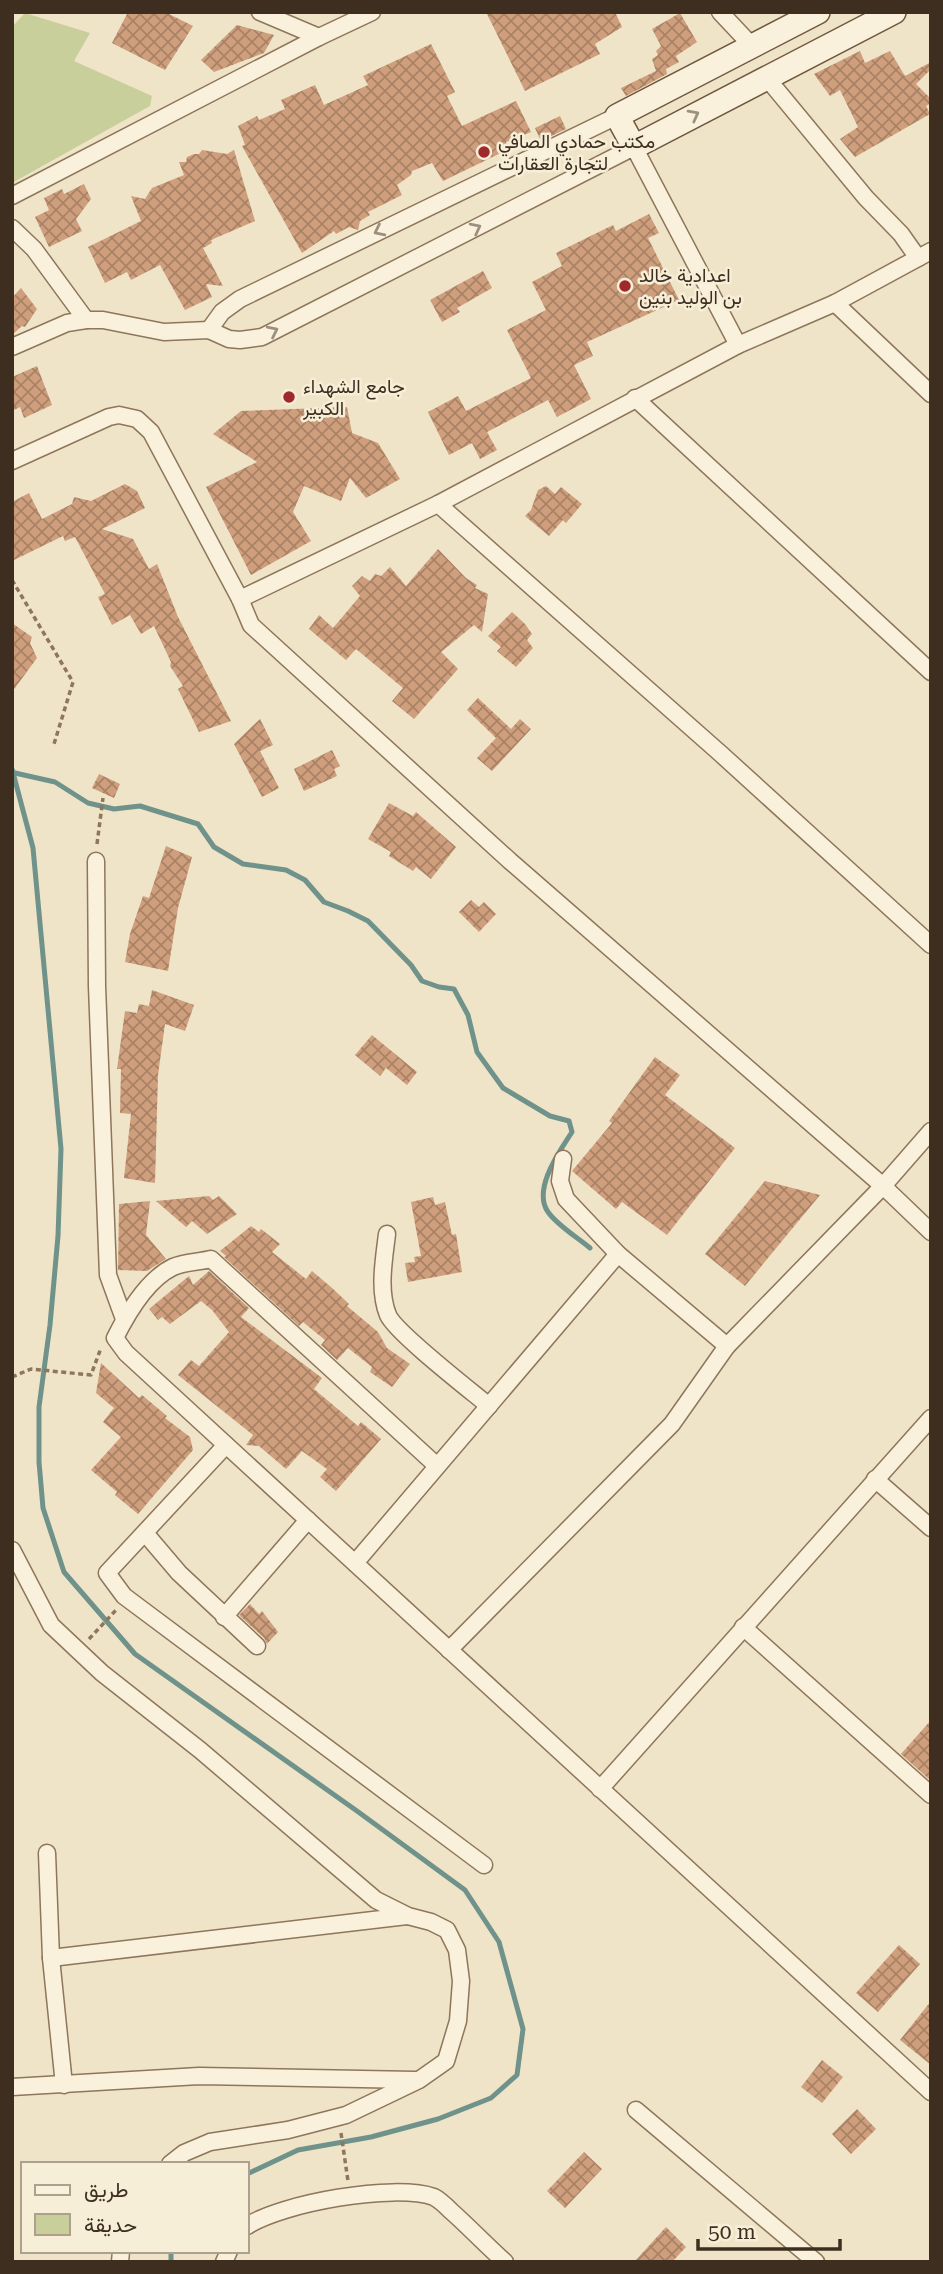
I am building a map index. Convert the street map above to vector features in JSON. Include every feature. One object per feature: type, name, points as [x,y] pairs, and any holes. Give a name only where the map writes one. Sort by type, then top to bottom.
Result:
[{"type":"street","points":[[260,12],[319,37]]},
{"type":"street","points":[[12,196],[372,12]]},
{"type":"street","points":[[720,12],[752,46]]},
{"type":"street","points":[[209,330],[222,312],[240,299],[617,116],[818,12]]},
{"type":"street","points":[[12,347],[67,323],[86,320],[103,320],[164,332],[209,330],[229,339],[251,340],[261,337],[894,12]]},
{"type":"street","points":[[240,599],[438,503],[738,345],[835,303],[925,255],[866,198],[766,77]]},
{"type":"street","points":[[617,116],[738,345]]},
{"type":"street","points":[[12,228],[34,249],[86,320]]},
{"type":"street","points":[[835,303],[931,394]]},
{"type":"street","points":[[635,398],[931,672]]},
{"type":"street","points":[[12,461],[109,417],[119,415],[137,419],[151,432],[240,599],[251,625],[510,861],[883,1186],[931,1232]]},
{"type":"street","points":[[438,503],[931,945]]},
{"type":"street","points":[[96,861],[97,986],[108,1275],[124,1319]]},
{"type":"street","points":[[449,1650],[672,1424],[727,1346],[883,1186],[931,1131]]},
{"type":"street","points":[[563,1159],[560,1181],[566,1199],[618,1254],[727,1346]]},
{"type":"street","points":[[387,1234],[383,1278],[388,1318],[489,1406]]},
{"type":"street","points":[[355,1563],[618,1254]]},
{"type":"street","points":[[436,1465],[211,1259],[174,1267],[146,1289],[124,1319],[115,1338],[126,1353],[931,2092]]},
{"type":"street","points":[[600,1788],[931,1418]]},
{"type":"street","points":[[226,1445],[107,1573],[124,1595],[484,1866]]},
{"type":"street","points":[[875,1479],[931,1528]]},
{"type":"street","points":[[224,1616],[307,1520]]},
{"type":"street","points":[[145,1533],[179,1573],[257,1646]]},
{"type":"street","points":[[12,1550],[51,1625],[77,1650],[200,1750],[376,1900],[408,1916],[447,1930],[457,1950],[461,1981],[458,2021],[446,2061],[419,2080],[346,2115],[288,2130],[210,2143],[184,2153],[173,2162]]},
{"type":"street","points":[[743,1626],[931,1795]]},
{"type":"street","points":[[47,1853],[51,1958],[64,2085]]},
{"type":"street","points":[[51,1958],[408,1916]]},
{"type":"street","points":[[12,2087],[199,2076],[419,2080]]},
{"type":"street","points":[[636,2109],[816,2262]]},
{"type":"street","points":[[248,2225],[264,2216],[303,2204],[350,2196],[413,2193],[436,2198],[505,2262]]},
{"type":"path","points":[[12,580],[73,682],[54,744]]},
{"type":"path","points":[[98,832],[103,798]]},
{"type":"path","points":[[12,1377],[31,1369],[91,1375],[99,1349],[115,1338]]},
{"type":"path","points":[[96,1631],[119,1607]]},
{"type":"path","points":[[341,2132],[345,2162]]},
{"type":"green space","points":[[25,13],[90,33],[74,61],[152,96],[150,106],[12,183],[12,27]]},
{"type":"building","points":[[128,12],[165,12],[193,26],[165,70],[112,43]]},
{"type":"building","points":[[486,12],[615,12],[622,27],[595,44],[600,54],[525,91]]},
{"type":"building","points":[[680,13],[697,42],[676,56],[679,62],[666,69],[667,74],[626,96],[621,88],[656,71],[652,59],[658,55],[656,51],[661,46],[652,29]]},
{"type":"building","points":[[237,25],[274,35],[264,53],[214,72],[201,60]]},
{"type":"building","points":[[431,44],[455,92],[447,96],[462,126],[516,101],[531,132],[506,142],[507,150],[443,181],[432,163],[412,171],[411,175],[397,185],[402,195],[368,212],[370,215],[360,221],[358,230],[349,227],[336,234],[334,231],[302,253],[242,146],[245,145],[238,126],[257,116],[259,120],[285,109],[281,100],[315,85],[324,105],[368,85],[363,76]]},
{"type":"building","points":[[860,51],[865,63],[890,51],[905,76],[931,62],[931,69],[916,84],[931,99],[931,103],[926,106],[930,114],[855,157],[840,139],[858,127],[840,90],[830,96],[814,74]]},
{"type":"building","points":[[560,116],[566,129],[541,141],[535,128]]},
{"type":"building","points":[[202,150],[227,154],[234,150],[255,221],[211,240],[212,243],[203,248],[223,286],[206,284],[212,297],[185,310],[160,265],[131,280],[127,272],[105,283],[88,247],[141,221],[131,196],[145,199],[152,188],[184,175],[179,162],[186,162],[187,157],[199,154]]},
{"type":"building","points":[[84,184],[91,199],[76,219],[82,231],[49,247],[35,217],[49,210],[44,198],[62,189],[64,194]]},
{"type":"building","points":[[649,214],[659,233],[648,238],[679,300],[587,342],[593,356],[574,365],[591,399],[557,417],[548,400],[487,432],[497,450],[480,459],[472,443],[449,455],[428,412],[458,396],[466,411],[531,378],[507,330],[546,310],[532,282],[562,266],[556,253],[613,225],[616,231]]},
{"type":"building","points":[[483,271],[492,288],[457,308],[460,312],[442,322],[430,300]]},
{"type":"building","points":[[21,288],[37,309],[25,327],[22,326],[12,335],[12,298]]},
{"type":"building","points":[[37,366],[52,405],[24,418],[20,407],[12,411],[12,377]]},
{"type":"building","points":[[347,407],[352,433],[378,443],[400,479],[366,498],[350,478],[341,501],[304,486],[293,512],[311,541],[251,575],[206,487],[257,462],[213,434],[241,411]]},
{"type":"building","points":[[125,484],[137,491],[145,508],[102,529],[133,539],[149,569],[157,564],[178,617],[231,721],[199,732],[178,689],[183,686],[170,666],[171,662],[154,626],[141,634],[130,615],[112,625],[98,597],[105,594],[75,537],[65,541],[63,536],[12,561],[12,502],[29,493],[42,519],[72,504],[74,497],[91,501]]},
{"type":"building","points":[[546,486],[555,494],[561,487],[582,504],[566,523],[563,520],[549,536],[525,516],[531,510],[538,490]]},
{"type":"building","points":[[438,549],[466,578],[477,585],[475,588],[488,594],[482,632],[474,625],[441,652],[458,669],[414,719],[392,701],[403,688],[356,649],[346,660],[309,629],[319,615],[333,628],[360,596],[352,586],[362,576],[370,581],[375,574],[381,576],[390,567],[406,586]]},
{"type":"building","points":[[512,612],[532,634],[527,640],[533,648],[516,667],[497,651],[501,647],[488,636]]},
{"type":"building","points":[[12,623],[32,637],[30,643],[37,658],[12,692]]},
{"type":"building","points":[[478,698],[511,729],[520,719],[531,729],[492,771],[477,758],[496,738],[467,710]]},
{"type":"building","points":[[260,719],[273,745],[260,751],[279,788],[262,797],[234,744]]},
{"type":"building","points":[[332,750],[340,766],[334,769],[337,776],[304,791],[294,769]]},
{"type":"building","points":[[99,774],[120,784],[114,798],[92,788]]},
{"type":"building","points":[[389,803],[413,816],[416,812],[456,847],[431,879],[416,867],[413,871],[389,856],[391,852],[368,839]]},
{"type":"building","points":[[166,846],[192,857],[178,908],[168,971],[125,962],[130,934],[143,896],[149,898]]},
{"type":"building","points":[[471,900],[479,907],[484,902],[496,914],[479,932],[459,912]]},
{"type":"building","points":[[152,990],[194,1005],[185,1031],[165,1024],[158,1075],[155,1183],[124,1178],[131,1114],[120,1113],[121,1069],[117,1069],[125,1011],[137,1013],[139,1004],[149,1006]]},
{"type":"building","points":[[372,1035],[417,1072],[407,1085],[386,1068],[380,1076],[355,1055]]},
{"type":"building","points":[[655,1057],[680,1075],[665,1095],[735,1148],[667,1235],[622,1202],[616,1209],[572,1171],[612,1123],[609,1121]]},
{"type":"building","points":[[765,1181],[820,1195],[745,1286],[705,1254]]},
{"type":"building","points":[[209,1196],[213,1200],[219,1196],[237,1214],[207,1234],[192,1221],[186,1227],[156,1201]]},
{"type":"building","points":[[433,1197],[435,1205],[445,1202],[452,1235],[456,1234],[462,1272],[408,1282],[405,1263],[415,1262],[414,1257],[421,1256],[411,1202]]},
{"type":"building","points":[[150,1201],[146,1235],[166,1259],[147,1271],[118,1270],[119,1204]]},
{"type":"building","points":[[251,1226],[259,1232],[261,1229],[280,1244],[272,1252],[306,1279],[312,1271],[331,1287],[349,1304],[347,1306],[378,1332],[387,1348],[410,1364],[392,1387],[370,1372],[372,1367],[348,1348],[337,1360],[321,1345],[325,1340],[303,1322],[299,1326],[224,1257],[226,1256],[220,1251]]},
{"type":"building","points":[[209,1271],[249,1308],[241,1317],[322,1378],[314,1389],[358,1426],[361,1422],[381,1439],[336,1491],[320,1477],[327,1469],[302,1451],[286,1469],[259,1446],[246,1445],[253,1435],[178,1375],[191,1360],[199,1366],[229,1332],[212,1310],[201,1301],[170,1324],[162,1317],[158,1320],[149,1309],[189,1276],[193,1285]]},
{"type":"building","points":[[101,1363],[139,1398],[142,1395],[167,1416],[165,1418],[190,1437],[193,1450],[138,1514],[91,1470],[121,1437],[103,1422],[114,1408],[96,1393]]},
{"type":"building","points":[[250,1604],[259,1614],[262,1611],[278,1632],[267,1644],[239,1615]]},
{"type":"building","points":[[931,1720],[931,1781],[901,1754]]},
{"type":"building","points":[[899,1945],[920,1964],[878,2012],[856,1993]]},
{"type":"building","points":[[931,2001],[931,2065],[900,2040]]},
{"type":"building","points":[[822,2060],[843,2077],[822,2103],[801,2087]]},
{"type":"building","points":[[857,2109],[876,2129],[851,2154],[832,2134]]},
{"type":"building","points":[[584,2152],[602,2169],[565,2208],[547,2191]]},
{"type":"building","points":[[666,2227],[686,2247],[672,2262],[634,2262]]},
{"type":"waterway","points":[[12,769],[33,848],[61,1149],[58,1236],[39,1407],[39,1462],[43,1508],[64,1572],[135,1654],[465,1890],[499,1942],[523,2029],[517,2075],[491,2098],[438,2119],[371,2137],[298,2150],[248,2174]]},
{"type":"waterway","points":[[15,773],[55,782],[88,803],[114,809],[140,806],[198,824],[214,847],[243,864],[286,870],[305,880],[324,902],[368,921],[411,965],[422,981],[454,989],[468,1015],[477,1052],[503,1088],[550,1116],[569,1121],[572,1132],[545,1182],[544,1203],[557,1222],[590,1248]]},
{"type":"waterway","points":[[171,2253],[171,2262]]},
{"type":"place","name":"مكتب حمادي الصافي لتجارة العقارات","points":[[484,152]]},
{"type":"place","name":"اعدادية خالد بن الوليد بنين","points":[[625,286]]},
{"type":"place","name":"جامع الشهداء الكبير","points":[[289,397]]}]
